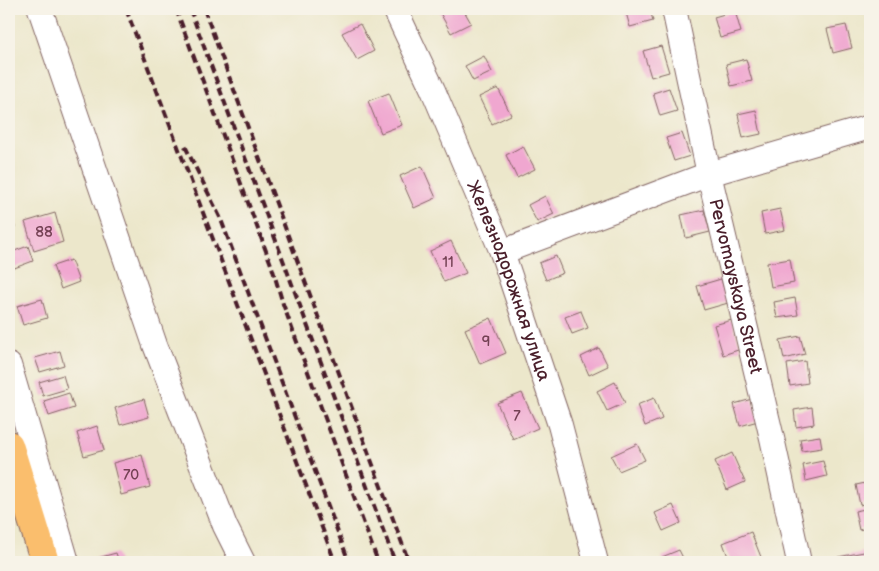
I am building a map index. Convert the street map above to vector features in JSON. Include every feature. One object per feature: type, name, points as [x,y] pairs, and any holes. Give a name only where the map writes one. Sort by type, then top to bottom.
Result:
[{"type":"main road","points":[[9,445],[45,562]]},
{"type":"main road","points":[[9,503],[27,562]]},
{"type":"street","points":[[40,9],[155,345],[225,526],[243,562]]},
{"type":"street","name":"Железнодорожная улица","points":[[395,9],[433,90],[502,252],[560,425],[596,562]]},
{"type":"street","name":"Pervomayskaya Street","points":[[674,9],[709,174],[772,438],[799,562]]},
{"type":"street","points":[[502,252],[709,174],[870,127]]},
{"type":"street","points":[[659,200],[690,187],[709,174]]},
{"type":"street","points":[[9,365],[67,562]]},
{"type":"building","points":[[443,9],[463,9],[471,23],[451,33],[439,11]]},
{"type":"building","points":[[625,9],[650,9],[653,21],[630,27]]},
{"type":"building","points":[[735,11],[741,32],[720,38],[714,17]]},
{"type":"building","points":[[360,24],[374,51],[357,60],[342,33]]},
{"type":"building","points":[[846,25],[852,48],[833,53],[827,29]]},
{"type":"building","points":[[661,46],[669,72],[651,77],[643,51]]},
{"type":"building","points":[[484,56],[492,72],[473,81],[465,66]]},
{"type":"building","points":[[746,59],[752,81],[731,86],[726,64]]},
{"type":"building","points":[[498,88],[511,115],[492,124],[479,97]]},
{"type":"building","points":[[669,88],[677,111],[660,116],[653,93]]},
{"type":"building","points":[[389,93],[402,125],[381,133],[368,101]]},
{"type":"building","points":[[756,110],[761,134],[743,138],[738,114]]},
{"type":"building","points":[[682,133],[690,156],[674,161],[666,138]]},
{"type":"building","points":[[523,146],[535,169],[517,178],[506,155]]},
{"type":"building","points":[[422,166],[436,198],[414,208],[400,176]]},
{"type":"building","points":[[545,196],[554,214],[537,222],[528,205]]},
{"type":"building","points":[[780,209],[785,230],[765,234],[761,213]]},
{"type":"building","points":[[704,210],[710,232],[686,238],[681,215]]},
{"type":"building","points":[[11,212],[15,227],[9,229],[9,213]]},
{"type":"building","points":[[55,213],[63,242],[34,251],[25,222]]},
{"type":"building","points":[[451,241],[466,273],[444,282],[430,251]]},
{"type":"building","points":[[28,246],[33,261],[9,270],[9,253]]},
{"type":"building","points":[[556,256],[563,273],[546,280],[539,263]]},
{"type":"building","points":[[790,259],[794,283],[771,287],[767,263]]},
{"type":"building","points":[[71,260],[79,282],[61,289],[53,266]]},
{"type":"building","points":[[721,279],[728,303],[704,310],[697,286]]},
{"type":"building","points":[[795,298],[798,315],[777,318],[774,302]]},
{"type":"building","points":[[42,299],[47,318],[23,325],[17,306]]},
{"type":"building","points":[[581,311],[588,328],[572,334],[565,317]]},
{"type":"building","points":[[491,318],[506,353],[480,364],[465,329]]},
{"type":"building","points":[[732,320],[741,349],[723,355],[714,325]]},
{"type":"building","points":[[800,336],[805,354],[784,359],[780,340]]},
{"type":"building","points":[[599,348],[608,366],[589,375],[581,357]]},
{"type":"building","points":[[60,351],[64,365],[40,372],[35,358]]},
{"type":"building","points":[[805,361],[808,383],[790,386],[787,364]]},
{"type":"building","points":[[63,375],[67,389],[43,396],[39,382]]},
{"type":"building","points":[[615,382],[625,403],[607,411],[597,391]]},
{"type":"building","points":[[69,393],[74,408],[49,416],[44,401]]},
{"type":"building","points":[[522,393],[538,428],[513,439],[497,403]]},
{"type":"building","points":[[654,398],[662,419],[645,426],[637,405]]},
{"type":"building","points":[[144,399],[149,417],[120,425],[115,408]]},
{"type":"building","points":[[752,399],[758,421],[740,426],[734,404]]},
{"type":"building","points":[[812,407],[814,424],[796,427],[794,410]]},
{"type":"building","points":[[97,426],[104,450],[84,456],[77,433]]},
{"type":"building","points":[[820,436],[822,448],[802,451],[800,439]]},
{"type":"building","points":[[637,444],[645,460],[619,471],[611,456]]},
{"type":"building","points":[[732,453],[745,482],[727,490],[715,461]]},
{"type":"building","points":[[142,455],[150,487],[121,495],[113,463]]},
{"type":"building","points":[[823,461],[827,476],[806,481],[803,465]]},
{"type":"building","points":[[870,482],[870,502],[860,505],[856,485]]},
{"type":"building","points":[[673,505],[681,523],[663,531],[655,513]]},
{"type":"building","points":[[870,508],[870,527],[859,530],[855,511]]},
{"type":"building","points":[[751,532],[763,562],[730,562],[723,543]]},
{"type":"building","points":[[679,550],[685,562],[664,562],[662,557]]},
{"type":"building","points":[[869,551],[870,562],[839,562],[838,557]]},
{"type":"building","points":[[116,553],[119,562],[91,562],[90,560]]},
{"type":"railway","points":[[126,9],[335,562]]},
{"type":"railway","points":[[176,9],[272,267],[283,304],[378,562]]},
{"type":"railway","points":[[190,9],[395,562]]},
{"type":"railway","points":[[204,9],[409,562]]},
{"type":"railway","points":[[185,146],[220,217],[349,562]]}]
